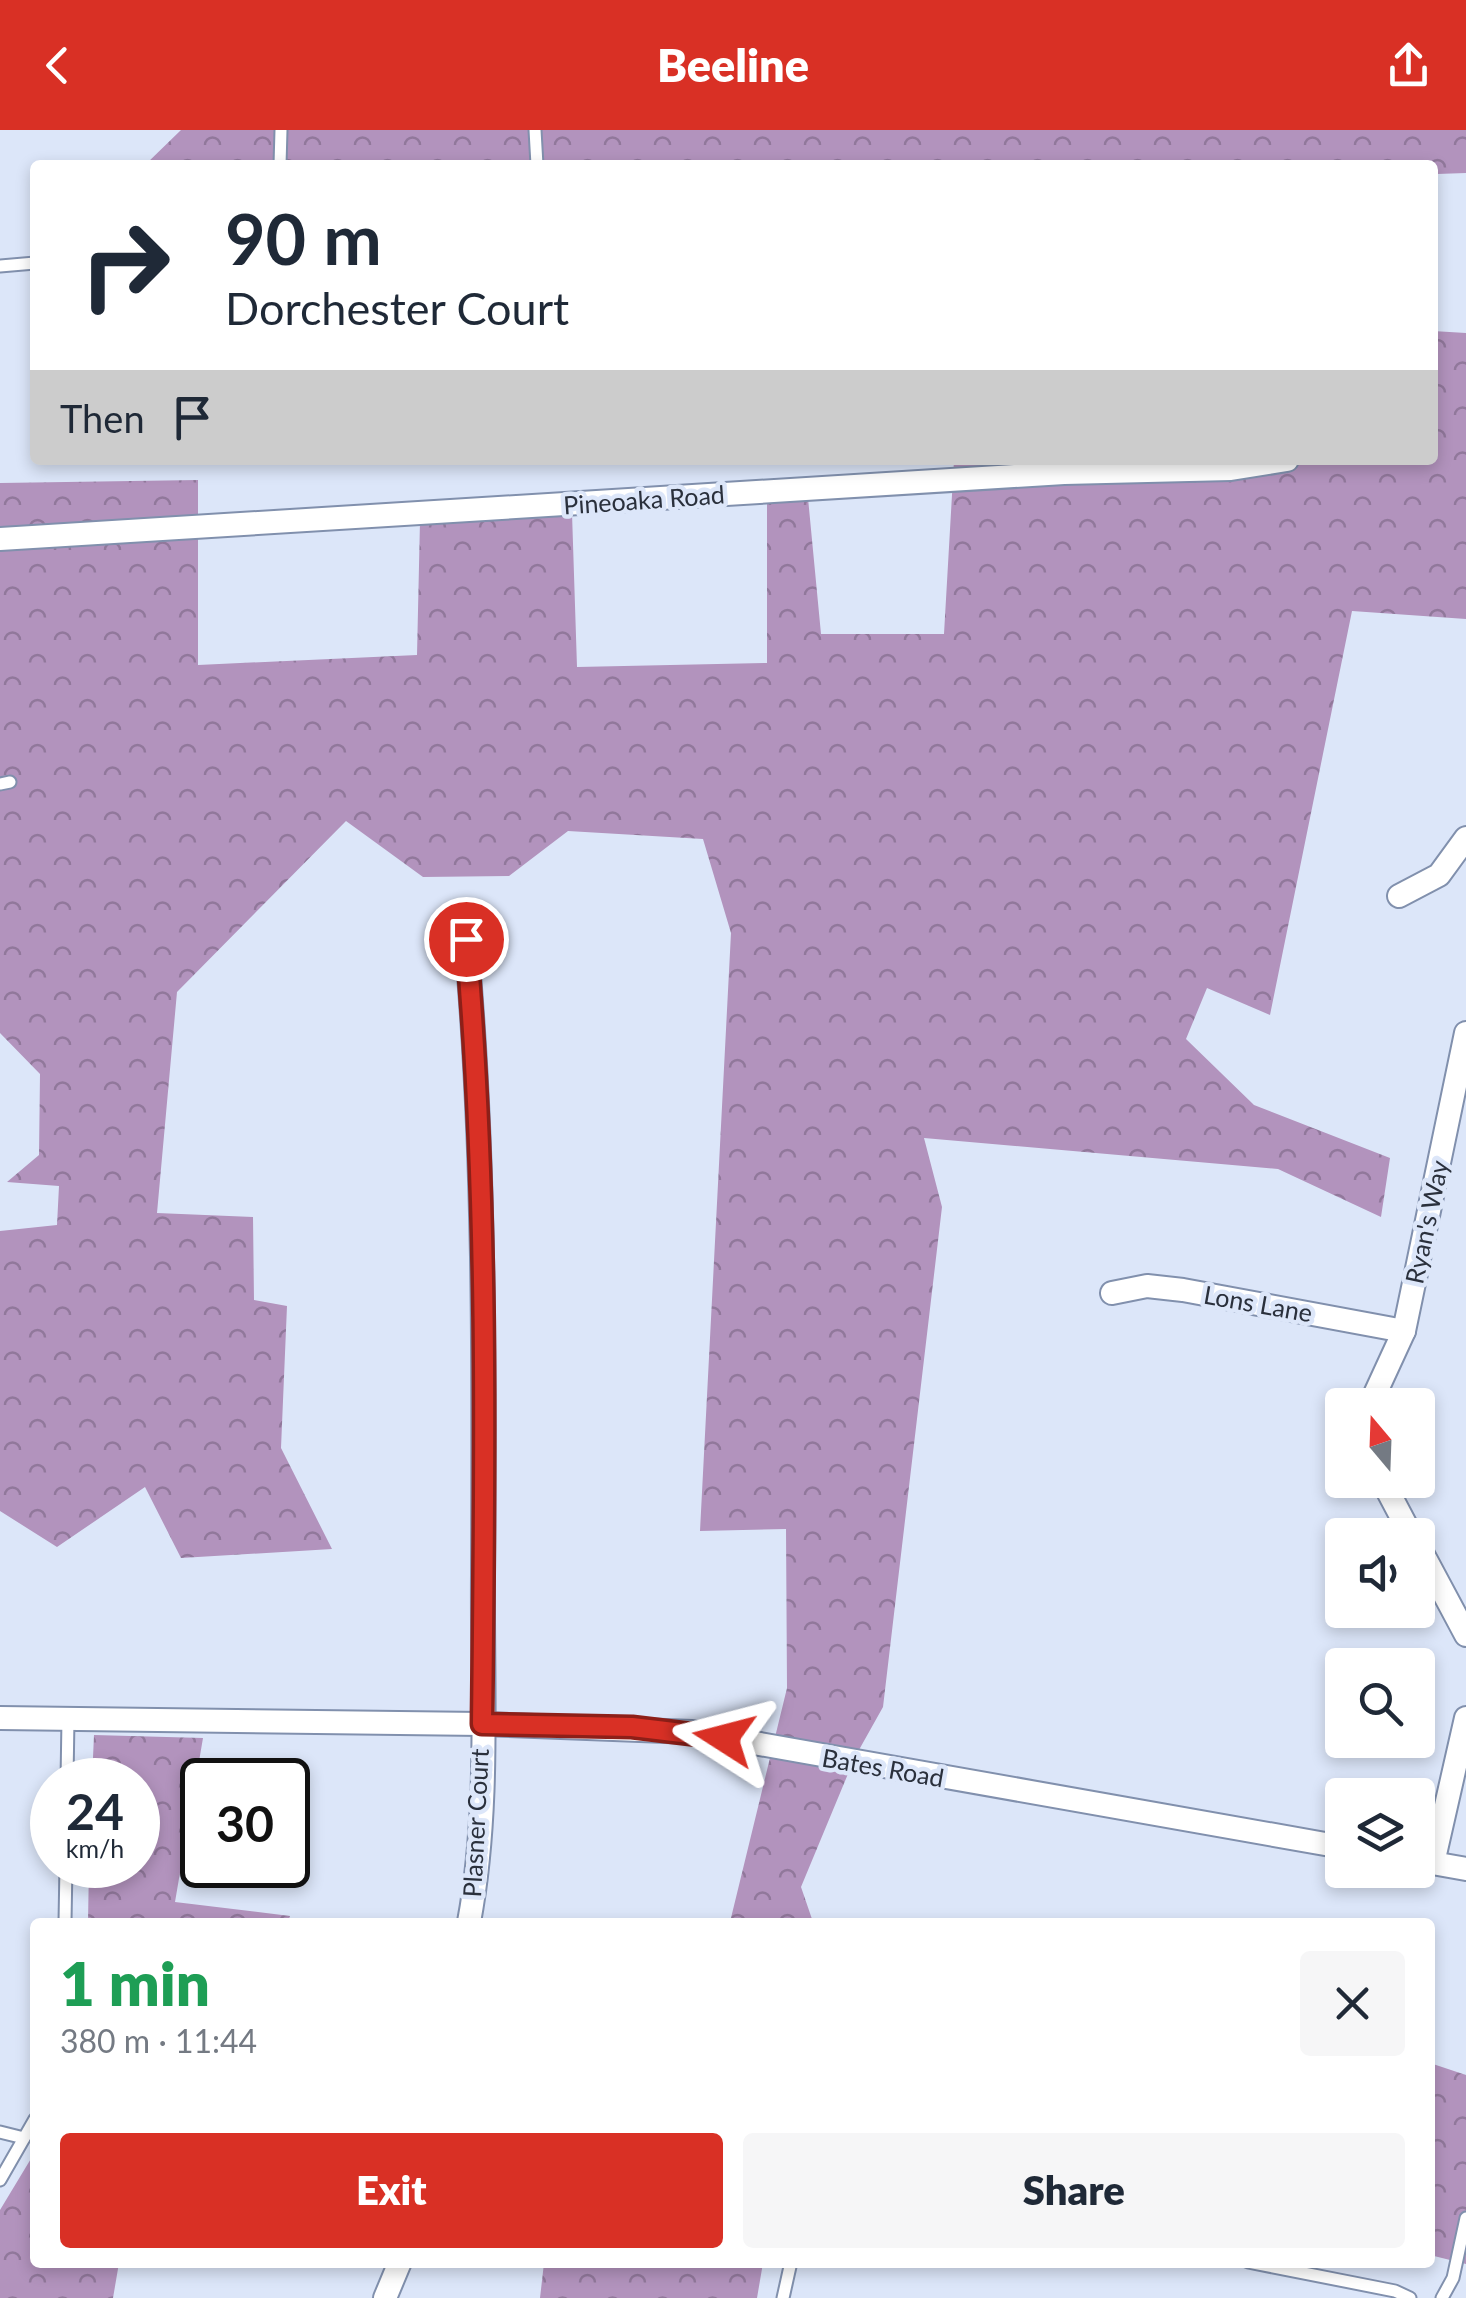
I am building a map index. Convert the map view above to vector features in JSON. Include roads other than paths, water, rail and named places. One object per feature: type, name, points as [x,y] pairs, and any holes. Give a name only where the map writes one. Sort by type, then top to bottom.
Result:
[{"type":"street","name":"Pineoaka Road","points":[[0,539],[1064,473],[1255,465]]},
{"type":"street","points":[[1399,896],[1439,876],[1466,838]]},
{"type":"street","name":"Plasner Court","points":[[466,939],[480,1099],[484,1340],[482,1724],[476,1887],[470,1918]]},
{"type":"street","name":"Ryan's Way","points":[[1378,1388],[1404,1330],[1466,1033]]},
{"type":"street","name":"Lons Lane","points":[[1112,1293],[1148,1286],[1183,1290],[1404,1330]]},
{"type":"street","points":[[1435,1577],[1466,1635]]},
{"type":"street","name":"Bates Road","points":[[0,1718],[482,1724],[692,1732],[1325,1844]]},
{"type":"street","points":[[1435,1827],[1466,1718]]},
{"type":"street","points":[[1435,1864],[1466,1869]]},
{"type":"street","points":[[385,2298],[398,2268]]},
{"type":"lane","points":[[280,130],[280,160]]},
{"type":"lane","points":[[536,130],[537,160]]},
{"type":"lane","points":[[0,266],[30,263]]},
{"type":"lane","points":[[67,1758],[68,1719]]},
{"type":"lane","points":[[65,1918],[66,1888]]},
{"type":"lane","points":[[0,2180],[30,2128]]},
{"type":"lane","points":[[0,2132],[24,2138]]},
{"type":"lane","points":[[1442,2298],[1454,2278],[1466,2218]]},
{"type":"lane","points":[[783,2298],[789,2268]]},
{"type":"lane","points":[[1280,2268],[1395,2290],[1410,2298]]}]
